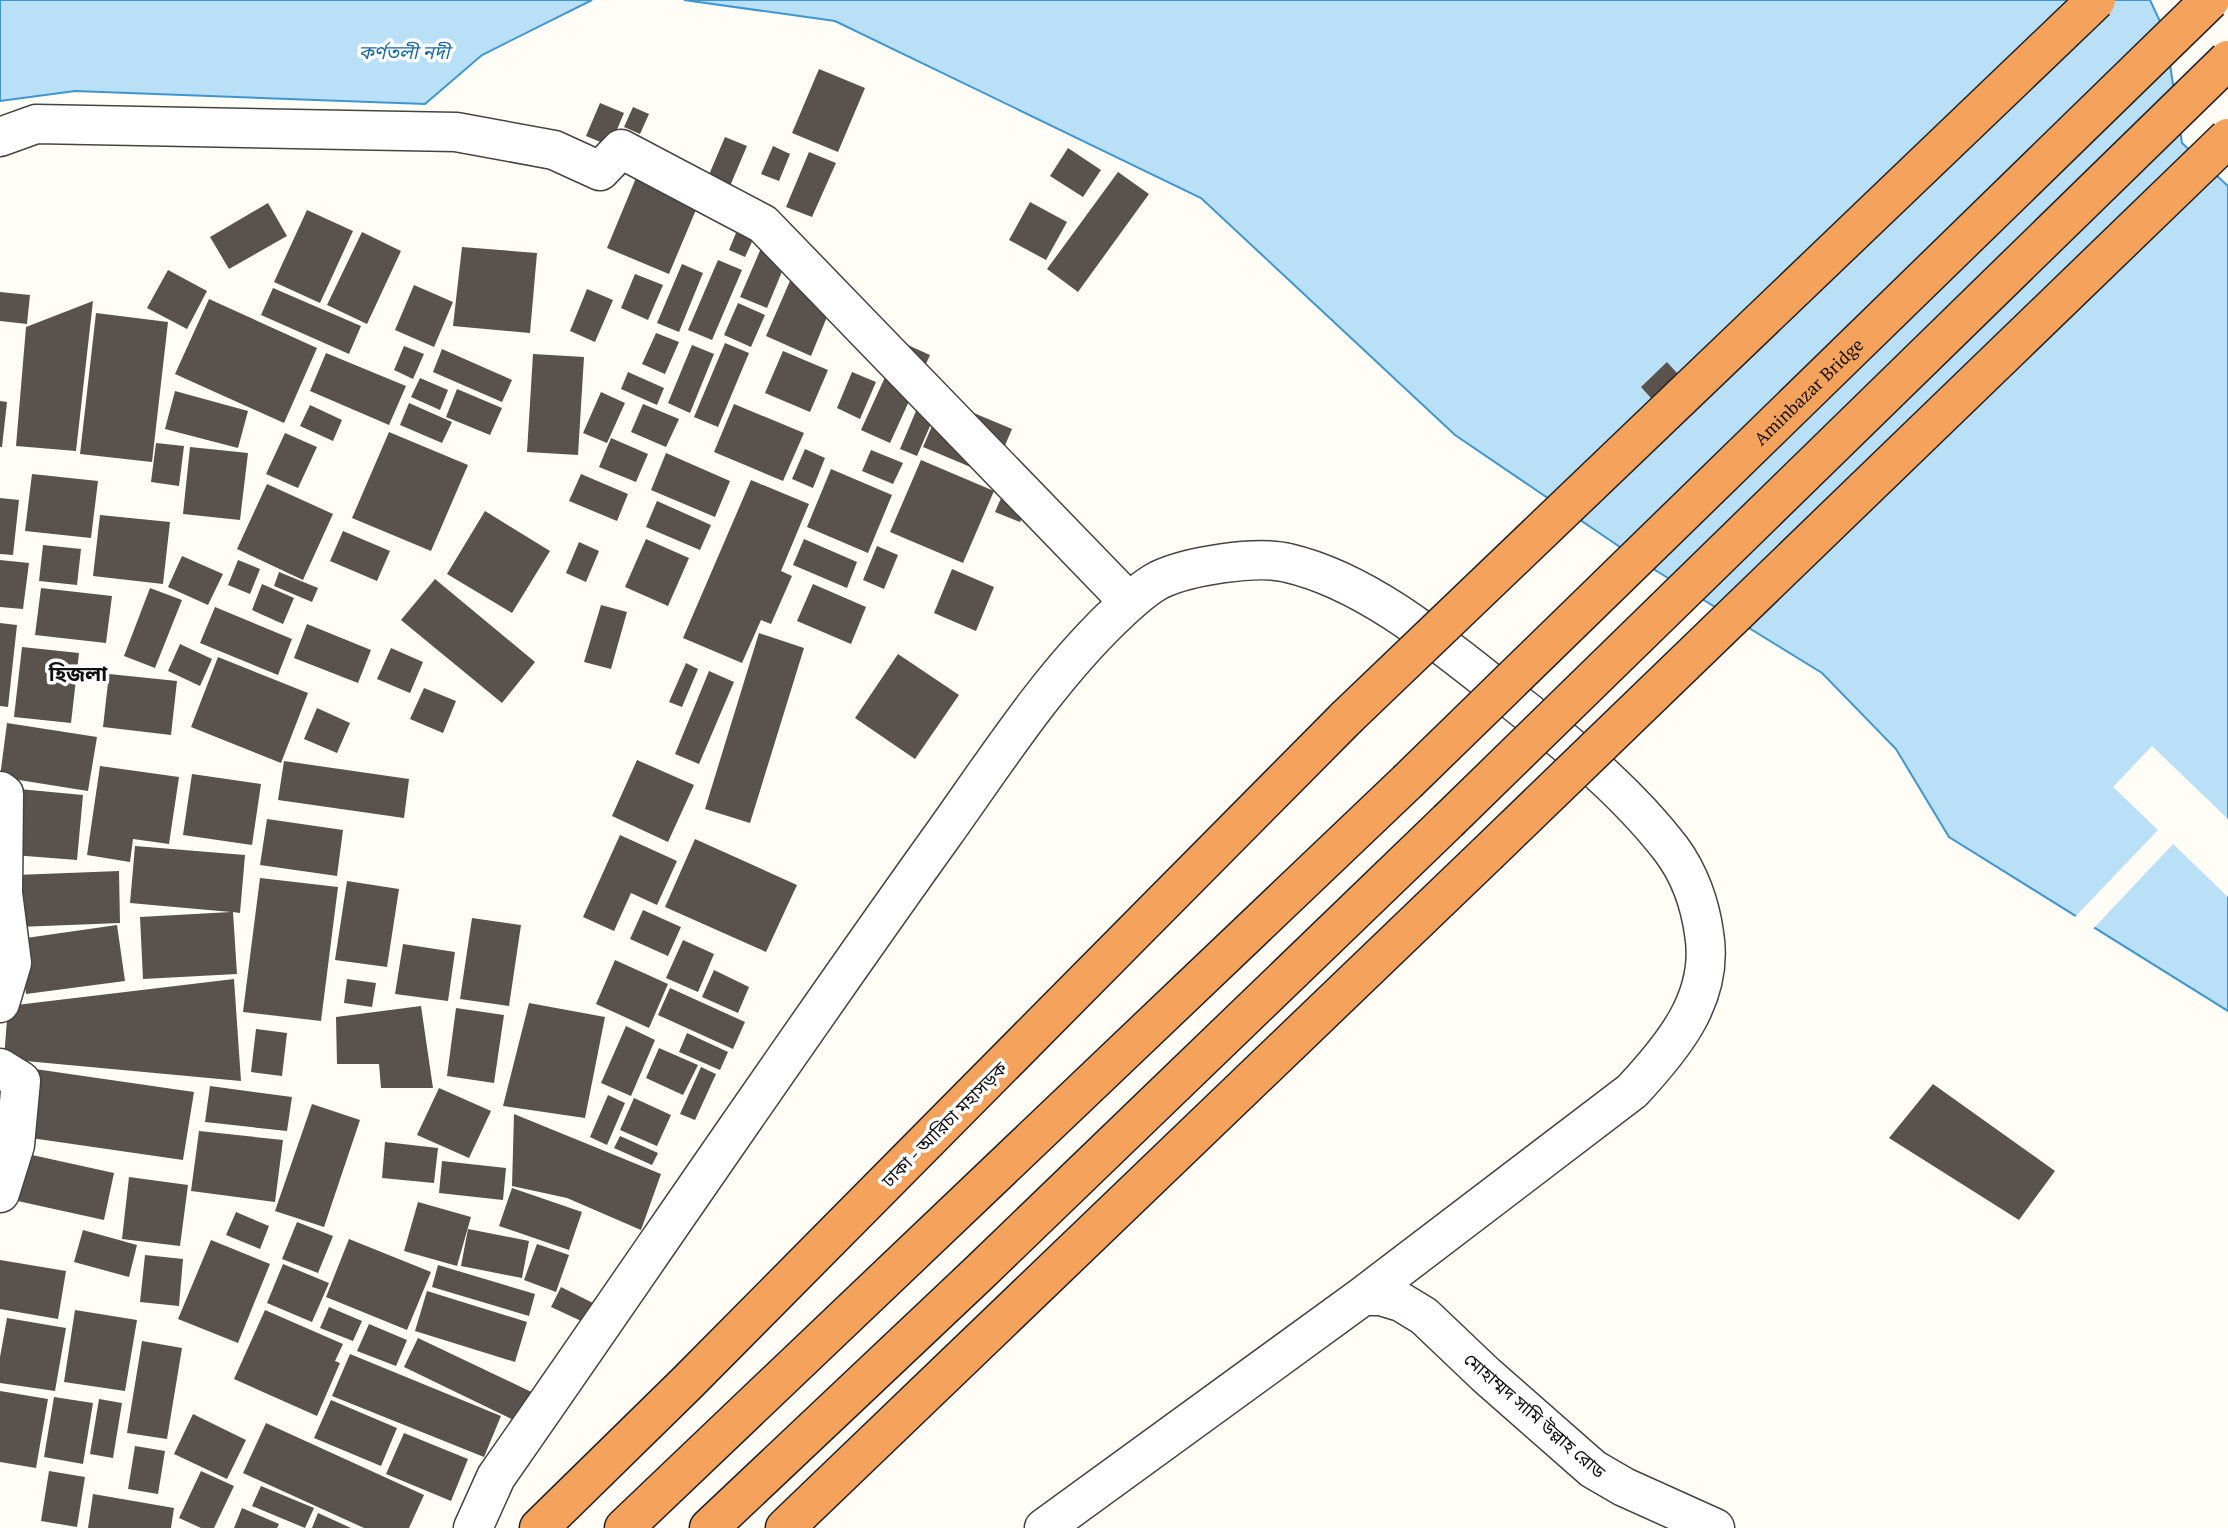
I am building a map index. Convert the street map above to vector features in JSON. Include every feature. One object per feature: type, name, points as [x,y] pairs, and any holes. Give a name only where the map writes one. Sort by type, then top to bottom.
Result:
[{"type":"highway","name":"ঢাকা - আরিচা মহাসড়ক","points":[[539,1528],[687,1383],[1346,718],[2096,0]]},
{"type":"highway","name":"Aminbazar Bridge","points":[[624,1528],[1407,782],[2210,0]]},
{"type":"highway","points":[[709,1528],[979,1273],[1448,821],[2228,60]]},
{"type":"highway","points":[[785,1528],[2228,138]]},
{"type":"street","points":[[0,137],[36,124],[456,132],[554,150],[600,171],[621,149],[764,224],[1129,602]]},
{"type":"street","points":[[461,1528],[877,926],[1022,723],[1091,639],[1129,602],[1159,580],[1202,568],[1242,561],[1285,562],[1337,580],[1409,623],[1575,751],[1639,812],[1674,853],[1695,894],[1706,937],[1703,981],[1689,1017],[1666,1055],[1632,1091],[1363,1296],[1044,1528]]},
{"type":"street","points":[[0,791],[4,794],[3,893],[12,963],[0,1003]]},
{"type":"street","points":[[0,1068],[21,1081],[15,1145],[0,1192]]},
{"type":"street","name":"মোহাম্মদ সামি উল্লাহ রোড","points":[[1363,1296],[1381,1296],[1401,1302],[1424,1316],[1486,1375],[1593,1469],[1624,1487],[1715,1528]]},
{"type":"street","points":[[473,1528],[496,1477]]},
{"type":"water","name":"কর্ণতলী নদী","points":[[0,0],[592,0],[482,55],[425,104],[75,91],[0,101]]},
{"type":"water","points":[[684,0],[2150,0],[2165,32],[2182,143],[2228,186],[2228,1011],[1949,837],[1896,749],[1822,673],[1642,562],[1455,435],[1201,198],[835,21]]},
{"type":"pier","points":[[2152,746],[2228,819],[2228,897],[2173,844],[2092,930],[2074,918],[2158,830],[2113,787]]},
{"type":"building","points":[[819,69],[865,88],[838,152],[792,133]]},
{"type":"building","points":[[600,103],[624,113],[610,146],[586,136]]},
{"type":"building","points":[[633,107],[649,114],[640,134],[624,127]]},
{"type":"building","points":[[725,137],[747,146],[730,186],[708,177]]},
{"type":"building","points":[[773,146],[790,154],[779,181],[761,174]]},
{"type":"building","points":[[1068,148],[1101,170],[1083,197],[1050,176]]},
{"type":"building","points":[[809,152],[836,163],[812,217],[786,207]]},
{"type":"building","points":[[1118,172],[1149,194],[1078,292],[1047,269]]},
{"type":"building","points":[[636,178],[698,205],[669,274],[607,248]]},
{"type":"building","points":[[1030,202],[1067,222],[1046,260],[1009,240]]},
{"type":"building","points":[[268,203],[287,236],[229,269],[210,237]]},
{"type":"building","points":[[307,210],[353,231],[320,303],[274,282]]},
{"type":"building","points":[[740,223],[757,231],[745,257],[729,250]]},
{"type":"building","points":[[362,232],[401,251],[367,324],[327,305]]},
{"type":"building","points":[[762,246],[788,257],[767,308],[740,297]]},
{"type":"building","points":[[462,247],[537,253],[530,333],[453,326]]},
{"type":"building","points":[[718,260],[742,270],[712,340],[688,330]]},
{"type":"building","points":[[682,264],[703,273],[679,332],[657,323]]},
{"type":"building","points":[[796,267],[840,285],[811,356],[766,336]]},
{"type":"building","points":[[168,270],[207,291],[187,329],[147,308]]},
{"type":"building","points":[[635,274],[663,285],[648,320],[621,308]]},
{"type":"building","points":[[414,285],[453,302],[434,347],[395,330]]},
{"type":"building","points":[[273,288],[361,326],[349,354],[261,315]]},
{"type":"building","points":[[587,289],[613,300],[595,342],[570,331]]},
{"type":"building","points":[[0,292],[30,295],[27,324],[0,321]]},
{"type":"building","points":[[209,299],[317,348],[284,423],[175,374]]},
{"type":"building","points":[[93,301],[76,451],[16,446],[26,327]]},
{"type":"building","points":[[738,303],[765,315],[751,347],[724,335]]},
{"type":"building","points":[[96,313],[168,322],[152,462],[80,454]]},
{"type":"building","points":[[656,333],[679,342],[665,374],[642,364]]},
{"type":"building","points":[[901,342],[930,355],[890,443],[861,430]]},
{"type":"building","points":[[725,343],[749,353],[718,427],[694,417]]},
{"type":"building","points":[[692,345],[714,354],[690,413],[668,403]]},
{"type":"building","points":[[404,346],[424,354],[413,379],[394,370]]},
{"type":"building","points":[[442,349],[512,380],[502,402],[433,372]]},
{"type":"building","points":[[783,351],[828,370],[810,412],[765,393]]},
{"type":"building","points":[[326,353],[406,386],[389,425],[310,391]]},
{"type":"building","points":[[533,354],[584,357],[578,455],[527,452]]},
{"type":"building","points":[[1667,362],[1686,383],[1660,408],[1641,387]]},
{"type":"building","points":[[628,372],[664,388],[657,405],[621,389]]},
{"type":"building","points":[[852,372],[876,382],[860,419],[837,408]]},
{"type":"building","points":[[420,378],[448,390],[440,410],[411,397]]},
{"type":"building","points":[[929,380],[947,387],[917,456],[900,449]]},
{"type":"building","points":[[457,389],[502,408],[490,435],[446,417]]},
{"type":"building","points":[[175,391],[248,411],[238,448],[165,429]]},
{"type":"building","points":[[601,392],[625,403],[607,443],[583,433]]},
{"type":"building","points":[[943,400],[1012,429],[992,476],[923,447]]},
{"type":"building","points":[[0,401],[7,402],[2,447],[0,447]]},
{"type":"building","points":[[409,403],[452,422],[442,443],[400,425]]},
{"type":"building","points":[[643,404],[679,419],[666,447],[631,432]]},
{"type":"building","points":[[734,404],[804,433],[783,481],[714,452]]},
{"type":"building","points":[[310,405],[342,420],[333,441],[300,426]]},
{"type":"building","points":[[389,432],[468,465],[431,551],[352,518]]},
{"type":"building","points":[[285,433],[317,447],[298,488],[266,474]]},
{"type":"building","points":[[611,438],[648,454],[636,482],[599,467]]},
{"type":"building","points":[[156,443],[184,446],[179,486],[151,482]]},
{"type":"building","points":[[190,447],[248,453],[240,520],[183,514]]},
{"type":"building","points":[[805,449],[825,458],[813,488],[792,479]]},
{"type":"building","points":[[871,450],[903,463],[893,484],[862,471]]},
{"type":"building","points":[[666,453],[730,481],[715,517],[651,490]]},
{"type":"building","points":[[921,460],[994,491],[963,563],[890,532]]},
{"type":"building","points":[[831,469],[892,495],[868,553],[807,527]]},
{"type":"building","points":[[1012,473],[1037,484],[1020,522],[995,512]]},
{"type":"building","points":[[32,474],[98,481],[91,538],[25,531]]},
{"type":"building","points":[[581,474],[628,494],[617,521],[569,501]]},
{"type":"building","points":[[751,480],[809,504],[781,571],[792,576],[771,624],[761,620],[742,663],[683,638]]},
{"type":"building","points":[[267,484],[333,514],[303,580],[237,549]]},
{"type":"building","points":[[0,498],[19,500],[13,555],[0,554]]},
{"type":"building","points":[[657,501],[711,525],[700,550],[646,527]]},
{"type":"building","points":[[485,511],[550,551],[512,613],[447,574]]},
{"type":"building","points":[[100,515],[170,522],[163,584],[93,576]]},
{"type":"building","points":[[343,531],[390,551],[377,581],[330,561]]},
{"type":"building","points":[[646,539],[689,558],[668,606],[625,587]]},
{"type":"building","points":[[804,539],[857,562],[847,588],[793,565]]},
{"type":"building","points":[[579,542],[599,551],[586,582],[566,573]]},
{"type":"building","points":[[43,545],[81,549],[77,585],[39,581]]},
{"type":"building","points":[[877,546],[898,555],[884,589],[863,580]]},
{"type":"building","points":[[182,556],[223,574],[208,605],[168,587]]},
{"type":"building","points":[[0,560],[29,563],[23,609],[0,607]]},
{"type":"building","points":[[238,560],[260,569],[250,594],[228,585]]},
{"type":"building","points":[[952,569],[994,587],[976,631],[934,613]]},
{"type":"building","points":[[279,572],[318,588],[312,602],[274,586]]},
{"type":"building","points":[[435,579],[535,662],[502,703],[401,620]]},
{"type":"building","points":[[262,584],[294,598],[283,624],[252,610]]},
{"type":"building","points":[[813,584],[866,607],[851,644],[797,621]]},
{"type":"building","points":[[41,588],[112,596],[106,643],[35,635]]},
{"type":"building","points":[[150,588],[182,600],[155,668],[124,656]]},
{"type":"building","points":[[601,605],[627,612],[611,669],[584,662]]},
{"type":"building","points":[[215,607],[292,639],[278,675],[200,643]]},
{"type":"building","points":[[0,623],[17,625],[8,707],[0,706]]},
{"type":"building","points":[[307,624],[371,650],[358,683],[294,658]]},
{"type":"building","points":[[759,633],[804,648],[750,823],[705,809]]},
{"type":"building","points":[[180,644],[212,659],[200,686],[168,671]]},
{"type":"building","points":[[22,647],[79,653],[71,723],[14,717]]},
{"type":"building","points":[[391,648],[423,662],[410,693],[377,679]]},
{"type":"building","points":[[898,654],[959,695],[915,759],[855,718]]},
{"type":"building","points":[[218,657],[308,693],[281,763],[191,727]]},
{"type":"building","points":[[686,663],[698,669],[682,707],[669,702]]},
{"type":"building","points":[[709,671],[734,682],[699,764],[675,754]]},
{"type":"building","points":[[109,674],[177,681],[171,735],[103,727]]},
{"type":"building","points":[[424,688],[456,701],[443,733],[410,719]]},
{"type":"building","points":[[317,708],[350,723],[337,753],[304,739]]},
{"type":"building","points":[[7,723],[97,737],[88,791],[0,777]]},
{"type":"building","points":[[637,760],[694,785],[668,842],[612,816]]},
{"type":"building","points":[[284,761],[409,779],[404,818],[278,800]]},
{"type":"building","points":[[100,766],[179,777],[169,844],[133,839],[130,862],[87,855]]},
{"type":"building","points":[[192,774],[261,784],[252,845],[183,835]]},
{"type":"building","points":[[19,789],[83,795],[77,860],[13,855]]},
{"type":"building","points":[[267,819],[343,830],[337,876],[260,865]]},
{"type":"building","points":[[620,835],[677,861],[657,905],[631,893],[614,931],[583,917]]},
{"type":"building","points":[[695,839],[797,885],[766,952],[665,907]]},
{"type":"building","points":[[135,846],[245,855],[240,913],[233,912],[237,974],[143,979],[140,917],[231,912],[130,903]]},
{"type":"building","points":[[119,871],[120,923],[18,927],[16,875]]},
{"type":"building","points":[[260,878],[338,887],[321,1021],[243,1012]]},
{"type":"building","points":[[347,881],[399,889],[387,967],[335,960]]},
{"type":"building","points":[[643,910],[681,927],[668,956],[630,939]]},
{"type":"building","points":[[472,918],[521,925],[509,1006],[460,999]]},
{"type":"building","points":[[117,925],[125,981],[26,994],[19,939]]},
{"type":"building","points":[[683,940],[714,954],[698,992],[666,978]]},
{"type":"building","points":[[403,944],[455,952],[448,1001],[395,994]]},
{"type":"building","points":[[615,960],[668,984],[649,1028],[596,1004]]},
{"type":"building","points":[[714,970],[749,987],[738,1013],[702,997]]},
{"type":"building","points":[[234,979],[241,1081],[4,1059],[8,1006]]},
{"type":"building","points":[[347,979],[376,983],[372,1007],[344,1003]]},
{"type":"building","points":[[670,988],[745,1022],[733,1049],[658,1015]]},
{"type":"building","points":[[529,1003],[605,1017],[585,1118],[503,1106]]},
{"type":"building","points":[[421,1006],[433,1088],[381,1088],[379,1064],[337,1064],[336,1017]]},
{"type":"building","points":[[456,1008],[504,1015],[494,1083],[447,1076]]},
{"type":"building","points":[[626,1026],[655,1040],[631,1096],[601,1083]]},
{"type":"building","points":[[256,1029],[287,1033],[282,1076],[251,1072]]},
{"type":"building","points":[[687,1033],[728,1052],[720,1070],[679,1052]]},
{"type":"building","points":[[659,1048],[698,1065],[683,1095],[646,1078]]},
{"type":"building","points":[[701,1067],[716,1074],[695,1120],[680,1114]]},
{"type":"building","points":[[35,1069],[194,1092],[183,1160],[24,1137]]},
{"type":"building","points":[[1933,1084],[2055,1171],[2019,1220],[1889,1138]]},
{"type":"building","points":[[210,1086],[292,1097],[287,1131],[205,1122]]},
{"type":"building","points":[[439,1088],[491,1111],[469,1158],[417,1135]]},
{"type":"building","points":[[608,1095],[625,1103],[607,1145],[590,1137]]},
{"type":"building","points":[[634,1098],[671,1115],[657,1146],[620,1130]]},
{"type":"building","points":[[312,1104],[360,1120],[324,1227],[275,1211]]},
{"type":"building","points":[[514,1114],[661,1174],[641,1230],[567,1198],[512,1186]]},
{"type":"building","points":[[199,1131],[283,1140],[275,1202],[191,1191]]},
{"type":"building","points":[[620,1136],[658,1153],[652,1165],[614,1148]]},
{"type":"building","points":[[385,1142],[438,1148],[434,1183],[382,1178]]},
{"type":"building","points":[[23,1153],[114,1173],[104,1220],[13,1200]]},
{"type":"building","points":[[442,1161],[506,1168],[503,1200],[439,1193]]},
{"type":"building","points":[[129,1177],[188,1185],[180,1246],[122,1239]]},
{"type":"building","points":[[512,1188],[582,1212],[569,1250],[499,1226]]},
{"type":"building","points":[[418,1202],[471,1217],[457,1266],[404,1251]]},
{"type":"building","points":[[236,1212],[269,1226],[260,1249],[226,1235]]},
{"type":"building","points":[[297,1222],[333,1236],[318,1273],[282,1259]]},
{"type":"building","points":[[468,1229],[529,1241],[522,1278],[461,1266]]},
{"type":"building","points":[[83,1230],[137,1245],[129,1277],[74,1262]]},
{"type":"building","points":[[349,1239],[431,1272],[407,1330],[326,1297]]},
{"type":"building","points":[[211,1240],[270,1264],[238,1343],[178,1319]]},
{"type":"building","points":[[537,1244],[569,1255],[556,1292],[524,1280]]},
{"type":"building","points":[[145,1255],[183,1259],[179,1306],[140,1302]]},
{"type":"building","points":[[0,1260],[66,1271],[58,1319],[0,1309]]},
{"type":"building","points":[[283,1264],[329,1283],[312,1322],[267,1303]]},
{"type":"building","points":[[438,1265],[535,1294],[529,1316],[432,1287]]},
{"type":"building","points":[[561,1287],[601,1307],[592,1326],[551,1307]]},
{"type":"building","points":[[427,1291],[527,1322],[515,1362],[415,1331]]},
{"type":"building","points":[[329,1307],[362,1321],[353,1341],[320,1328]]},
{"type":"building","points":[[75,1310],[137,1320],[125,1391],[64,1382]]},
{"type":"building","points":[[265,1310],[343,1344],[335,1361],[340,1363],[317,1416],[234,1379]]},
{"type":"building","points":[[7,1318],[66,1328],[55,1391],[0,1383],[0,1357]]},
{"type":"building","points":[[369,1324],[407,1340],[396,1366],[357,1351]]},
{"type":"building","points":[[418,1338],[544,1398],[530,1428],[404,1367]]},
{"type":"building","points":[[142,1341],[182,1348],[167,1439],[127,1433]]},
{"type":"building","points":[[350,1354],[501,1416],[484,1457],[332,1396]]},
{"type":"building","points":[[0,1391],[48,1399],[36,1468],[0,1462]]},
{"type":"building","points":[[54,1397],[93,1403],[83,1464],[44,1457]]},
{"type":"building","points":[[99,1399],[122,1403],[113,1458],[90,1454]]},
{"type":"building","points":[[331,1400],[397,1428],[381,1466],[314,1438]]},
{"type":"building","points":[[193,1414],[246,1440],[227,1479],[174,1454]]},
{"type":"building","points":[[266,1423],[424,1495],[409,1528],[364,1528],[243,1473]]},
{"type":"building","points":[[404,1433],[468,1459],[451,1501],[386,1474]]},
{"type":"building","points":[[135,1446],[165,1451],[158,1494],[128,1489]]},
{"type":"building","points":[[49,1471],[85,1477],[77,1527],[41,1521]]},
{"type":"building","points":[[201,1471],[234,1486],[214,1528],[201,1528],[179,1518]]},
{"type":"building","points":[[261,1486],[314,1508],[305,1528],[252,1506]]},
{"type":"building","points":[[93,1494],[174,1508],[171,1528],[88,1528]]},
{"type":"building","points":[[242,1508],[279,1524],[277,1528],[234,1528]]},
{"type":"building","points":[[318,1513],[351,1528],[312,1528]]},
{"type":"district","name":"হিজলা","points":[[78,673]]}]
